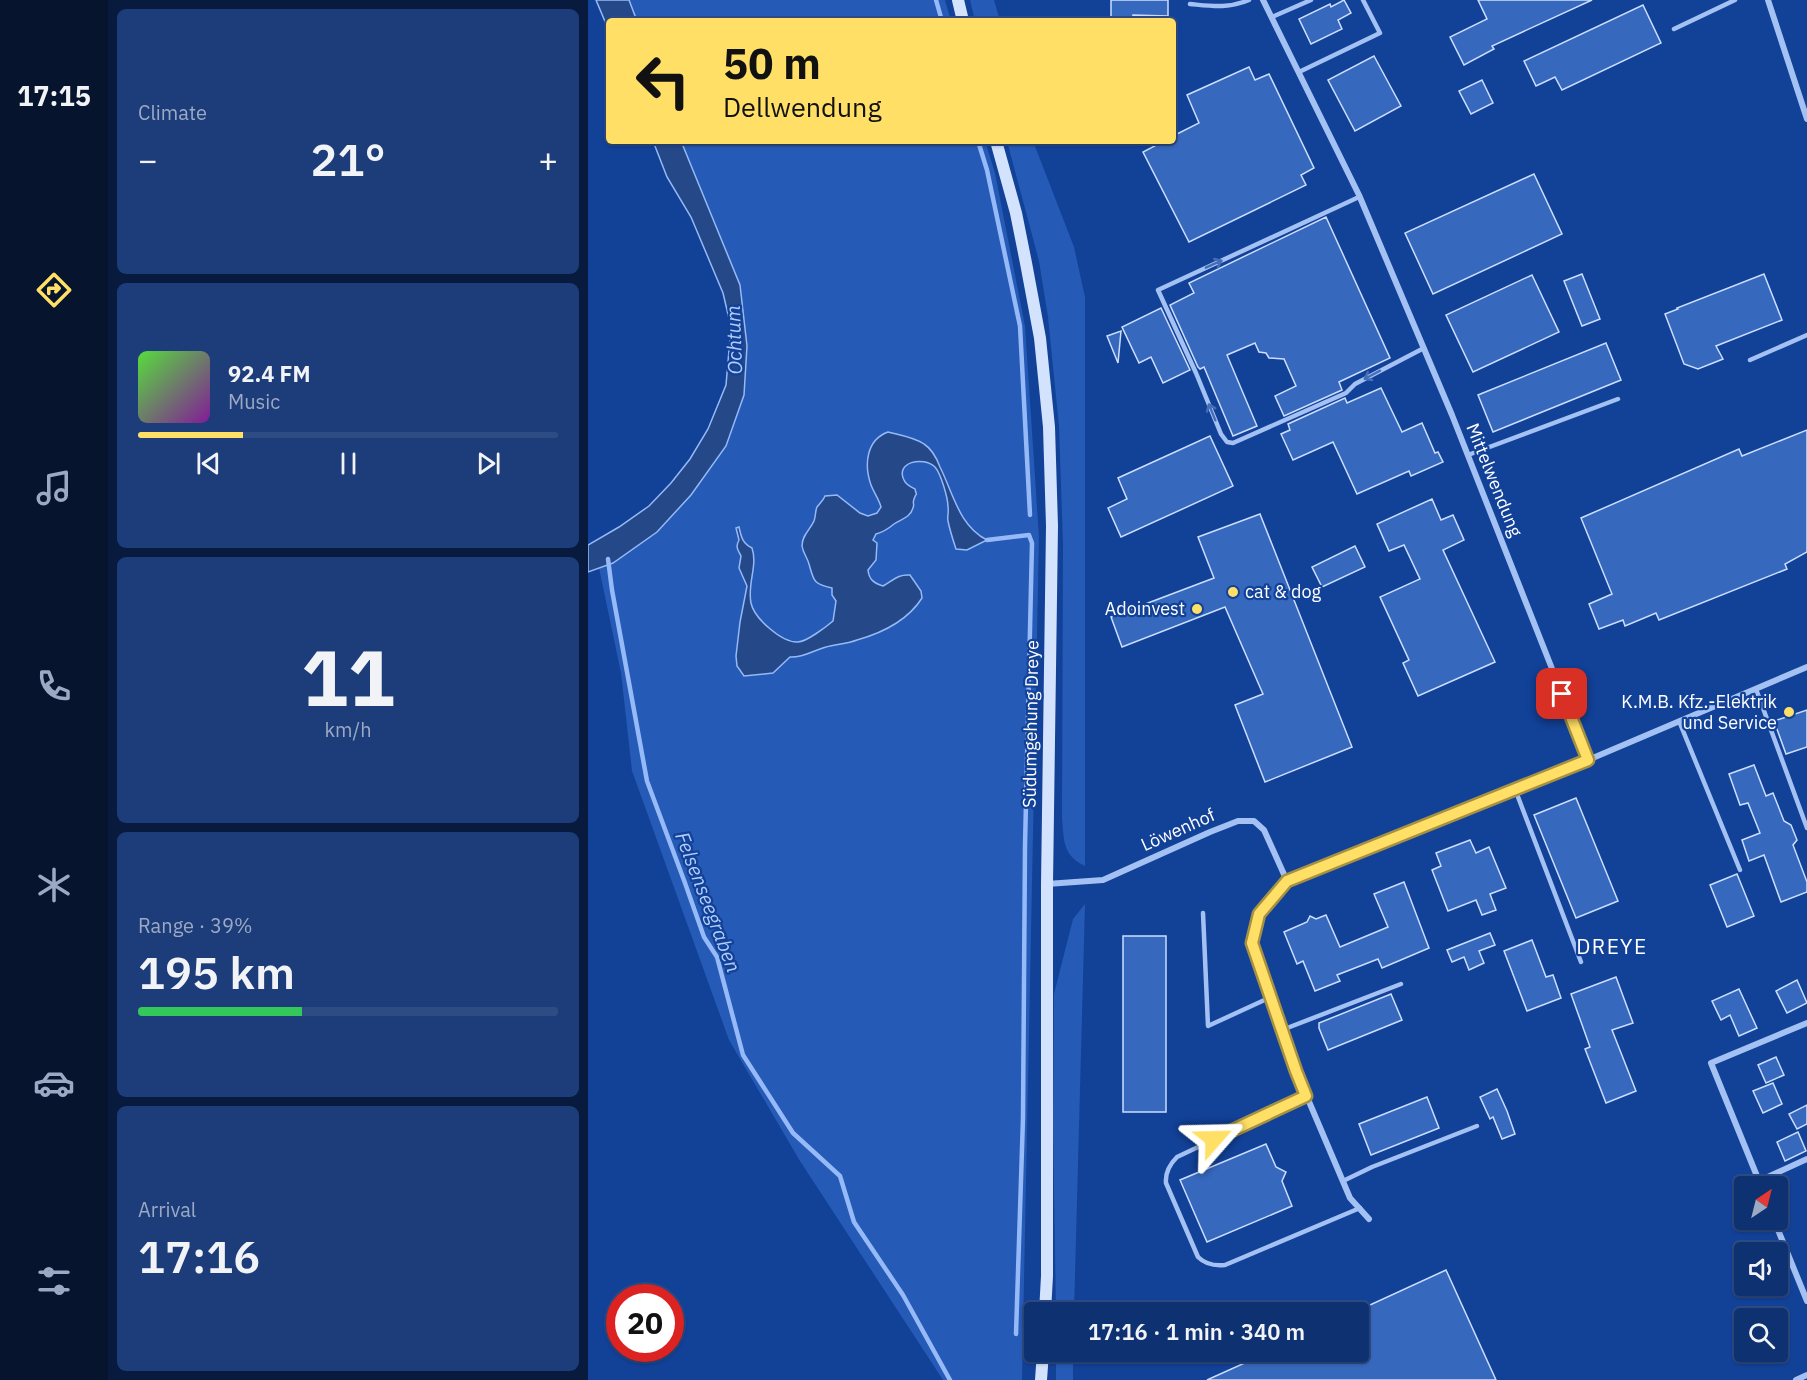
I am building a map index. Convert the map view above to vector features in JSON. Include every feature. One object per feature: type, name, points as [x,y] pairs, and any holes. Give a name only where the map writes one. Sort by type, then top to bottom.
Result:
[{"type":"main road","points":[[958,0],[962,18]]},
{"type":"main road","name":"Südumgehung Dreye","points":[[997,144],[1016,213],[1040,338],[1049,428],[1052,526],[1047,884],[1046,1302]]},
{"type":"main road","points":[[1041,1380],[1042,1362]]},
{"type":"street","name":"Mittelwendung","points":[[1263,0],[1359,197],[1424,348],[1588,760]]},
{"type":"street","points":[[1768,0],[1807,119]]},
{"type":"street","points":[[1369,1218],[1350,1198],[1296,1071],[1252,943],[1259,914],[1287,881],[1588,760],[1807,667]]},
{"type":"street","name":"Löwenhof","points":[[1047,884],[1103,880],[1238,821],[1254,822],[1264,830],[1287,881]]},
{"type":"street","points":[[1757,1176],[1711,1063],[1807,1023]]},
{"type":"street","points":[[1775,1176],[1807,1159]]},
{"type":"street","points":[[1778,1230],[1807,1301]]},
{"type":"street","points":[[1796,1380],[1807,1375]]},
{"type":"lane","points":[[1190,4],[1222,7],[1249,0]]},
{"type":"lane","points":[[1272,18],[1311,0]]},
{"type":"lane","points":[[1299,72],[1380,33],[1363,0]]},
{"type":"lane","points":[[1674,29],[1736,0]]},
{"type":"lane","points":[[1359,197],[1158,290],[1221,434],[1227,442],[1240,442],[1346,393],[1355,384],[1424,348]]},
{"type":"lane","points":[[1750,360],[1807,335]]},
{"type":"lane","points":[[1468,455],[1618,399]]},
{"type":"lane","points":[[1756,689],[1807,828]]},
{"type":"lane","points":[[1679,721],[1740,870]]},
{"type":"lane","points":[[1515,789],[1581,962]]},
{"type":"lane","points":[[1203,913],[1208,1026],[1271,997]]},
{"type":"lane","points":[[1282,1030],[1401,984]]},
{"type":"lane","points":[[1306,1096],[1177,1157],[1171,1164],[1166,1173],[1166,1183],[1198,1257],[1212,1265],[1225,1265],[1360,1208]]},
{"type":"lane","points":[[1342,1181],[1477,1126]]},
{"type":"shaded area","points":[[629,0],[945,0],[950,18],[636,18]]},
{"type":"shaded area","points":[[970,0],[994,0],[999,18],[974,18]]},
{"type":"shaded area","points":[[682,144],[986,144],[995,173],[1025,326],[1039,537],[1022,1380],[943,1380],[800,1161],[729,1040],[632,771],[621,673],[599,568],[613,563],[657,532],[691,495],[726,446],[740,285]]},
{"type":"shaded area","points":[[1008,144],[1034,144],[1074,247],[1085,297],[1085,866],[1072,858],[1066,847],[1062,819],[1063,545],[1059,426],[1048,317],[1039,261]]},
{"type":"shaded area","points":[[1085,904],[1074,1302],[1056,1302],[1054,994],[1073,919]]},
{"type":"shaded area","points":[[1056,1362],[1073,1362],[1073,1380],[1056,1380]]},
{"type":"water","points":[[596,0],[629,0],[636,18],[606,18],[606,24]]},
{"type":"water","name":"Ochtum","points":[[654,144],[682,144],[740,285],[747,346],[744,395],[726,446],[691,495],[657,532],[613,563],[588,572],[588,545],[649,506],[671,483],[690,459],[708,429],[726,385],[731,327],[723,293],[691,217],[667,177]]},
{"type":"water","points":[[888,432],[916,440],[934,454],[963,518],[977,534],[987,540],[967,550],[956,549],[948,521],[945,492],[937,470],[924,462],[907,465],[902,474],[906,483],[915,489],[912,511],[908,516],[876,534],[873,540],[877,543],[876,560],[868,570],[872,581],[883,586],[898,577],[910,575],[921,591],[922,598],[916,606],[894,625],[876,634],[790,657],[773,673],[744,676],[737,666],[736,656],[747,586],[739,568],[741,556],[737,548],[739,540],[736,528],[739,527],[744,542],[752,548],[754,555],[750,596],[757,616],[777,634],[792,641],[806,640],[816,634],[833,621],[836,601],[832,595],[832,588],[821,585],[813,578],[802,546],[803,539],[814,521],[817,507],[825,496],[837,495],[860,513],[868,516],[877,513],[881,507],[869,477],[869,454],[875,441]]},
{"type":"building","points":[[1111,0],[1168,0],[1168,16],[1133,15],[1133,18],[1111,18]]},
{"type":"building","points":[[1344,0],[1351,13],[1338,20],[1342,29],[1311,44],[1299,19]]},
{"type":"building","points":[[1478,0],[1592,0],[1492,46],[1494,49],[1464,65],[1450,37],[1487,19]]},
{"type":"building","points":[[1643,5],[1661,43],[1562,90],[1555,77],[1536,86],[1524,61]]},
{"type":"building","points":[[1374,56],[1401,106],[1355,131],[1328,80]]},
{"type":"building","points":[[1249,67],[1255,80],[1269,74],[1314,168],[1301,175],[1306,185],[1189,242],[1143,152],[1158,144],[1176,144],[1176,134],[1199,123],[1187,95]]},
{"type":"building","points":[[1482,80],[1493,103],[1471,114],[1459,91]]},
{"type":"building","points":[[1534,174],[1562,234],[1433,294],[1405,233]]},
{"type":"building","points":[[1326,217],[1390,358],[1339,382],[1342,390],[1284,416],[1275,396],[1296,386],[1284,359],[1269,358],[1266,353],[1259,352],[1255,343],[1227,355],[1257,426],[1233,436],[1204,367],[1200,369],[1198,367],[1170,305],[1194,293],[1189,283]]},
{"type":"building","points":[[1582,274],[1600,319],[1582,326],[1564,281]]},
{"type":"building","points":[[1764,274],[1782,320],[1716,346],[1723,359],[1698,369],[1684,364],[1665,314]]},
{"type":"building","points":[[1532,275],[1559,332],[1473,372],[1446,315]]},
{"type":"building","points":[[1161,308],[1190,370],[1163,383],[1151,357],[1139,363],[1122,327]]},
{"type":"building","points":[[1121,331],[1118,363],[1107,336]]},
{"type":"building","points":[[1606,343],[1621,380],[1493,432],[1478,395]]},
{"type":"building","points":[[1381,388],[1402,432],[1422,423],[1435,453],[1438,452],[1443,462],[1411,476],[1409,471],[1357,494],[1333,442],[1293,460],[1281,434],[1290,430],[1288,424],[1345,398],[1347,403]]},
{"type":"building","points":[[1807,430],[1807,552],[1785,564],[1787,569],[1659,620],[1656,613],[1625,626],[1623,620],[1599,629],[1589,604],[1612,594],[1581,518],[1739,449],[1742,456]]},
{"type":"building","points":[[1210,436],[1233,486],[1121,537],[1108,508],[1127,499],[1118,478]]},
{"type":"building","points":[[1432,499],[1441,520],[1453,515],[1464,540],[1443,550],[1495,662],[1418,696],[1403,663],[1409,660],[1380,597],[1420,579],[1404,545],[1389,551],[1377,524]]},
{"type":"building","name":"cat & dog","points":[[1260,514],[1352,747],[1265,782],[1235,705],[1263,694],[1225,607],[1122,647],[1111,617],[1214,578],[1198,537]]},
{"type":"building","points":[[1355,546],[1365,567],[1322,587],[1312,567]]},
{"type":"building","points":[[1807,710],[1807,747],[1786,754],[1774,721]]},
{"type":"building","points":[[1754,765],[1766,796],[1773,793],[1784,821],[1791,825],[1797,840],[1793,845],[1807,882],[1807,892],[1781,902],[1764,855],[1749,861],[1742,840],[1760,833],[1748,803],[1740,805],[1729,774]]},
{"type":"building","points":[[1576,798],[1618,901],[1576,918],[1534,815]]},
{"type":"building","points":[[1470,840],[1476,853],[1489,847],[1506,888],[1490,894],[1496,910],[1482,915],[1476,900],[1448,911],[1432,870],[1441,866],[1436,853]]},
{"type":"building","points":[[1737,874],[1754,916],[1727,927],[1710,885]]},
{"type":"building","points":[[1404,882],[1429,948],[1382,968],[1378,959],[1337,975],[1340,981],[1315,991],[1303,961],[1297,964],[1284,932],[1307,922],[1310,916],[1316,919],[1326,915],[1340,947],[1388,927],[1374,894]]},
{"type":"building","points":[[1490,933],[1495,945],[1479,951],[1484,963],[1469,970],[1464,957],[1452,962],[1447,950]]},
{"type":"building","points":[[1123,936],[1166,936],[1166,1112],[1123,1112]]},
{"type":"building","points":[[1532,940],[1546,977],[1553,975],[1561,998],[1527,1011],[1504,951]]},
{"type":"building","points":[[1616,977],[1633,1023],[1612,1030],[1636,1091],[1606,1103],[1585,1049],[1590,1047],[1571,994]]},
{"type":"building","points":[[1797,980],[1807,1003],[1787,1013],[1776,991]]},
{"type":"building","points":[[1739,989],[1757,1028],[1739,1036],[1730,1015],[1721,1020],[1712,1001]]},
{"type":"building","points":[[1391,994],[1402,1020],[1328,1050],[1319,1023]]},
{"type":"building","points":[[1776,1057],[1784,1075],[1766,1083],[1758,1065]]},
{"type":"building","points":[[1773,1083],[1782,1104],[1763,1113],[1753,1091]]},
{"type":"building","points":[[1497,1089],[1515,1134],[1502,1139],[1493,1117],[1490,1119],[1480,1097]]},
{"type":"building","points":[[1427,1097],[1439,1128],[1371,1155],[1359,1124]]},
{"type":"building","points":[[1807,1105],[1807,1124],[1797,1129],[1789,1114]]},
{"type":"building","points":[[1798,1132],[1806,1151],[1785,1161],[1777,1142]]},
{"type":"building","points":[[1266,1144],[1276,1167],[1286,1172],[1282,1181],[1292,1206],[1207,1242],[1180,1180]]},
{"type":"building","points":[[1446,1270],[1496,1380],[1207,1380],[1247,1362],[1369,1362],[1369,1305]]},
{"type":"waterway","points":[[936,0],[941,18]]},
{"type":"waterway","points":[[979,144],[987,170],[1020,326],[1030,515]]},
{"type":"waterway","points":[[987,540],[1029,535],[1032,543],[1025,846],[1023,1118],[1016,1334]]},
{"type":"waterway","name":"Felsenseegraben","points":[[608,559],[647,781],[704,937],[717,957],[743,1055],[793,1133],[840,1176],[854,1222],[903,1295],[950,1380]]},
{"type":"place","name":"cat & dog","points":[[1233,592]]},
{"type":"place","name":"Adoinvest","points":[[1197,609]]},
{"type":"place","name":"K.M.B. Kfz.-Elektrik und Service","points":[[1789,712]]},
{"type":"district","name":"DREYE","points":[[1612,947]]},
{"type":"route","points":[[1214,1139],[1306,1096],[1252,943],[1259,914],[1287,881],[1588,760],[1562,694]]}]
